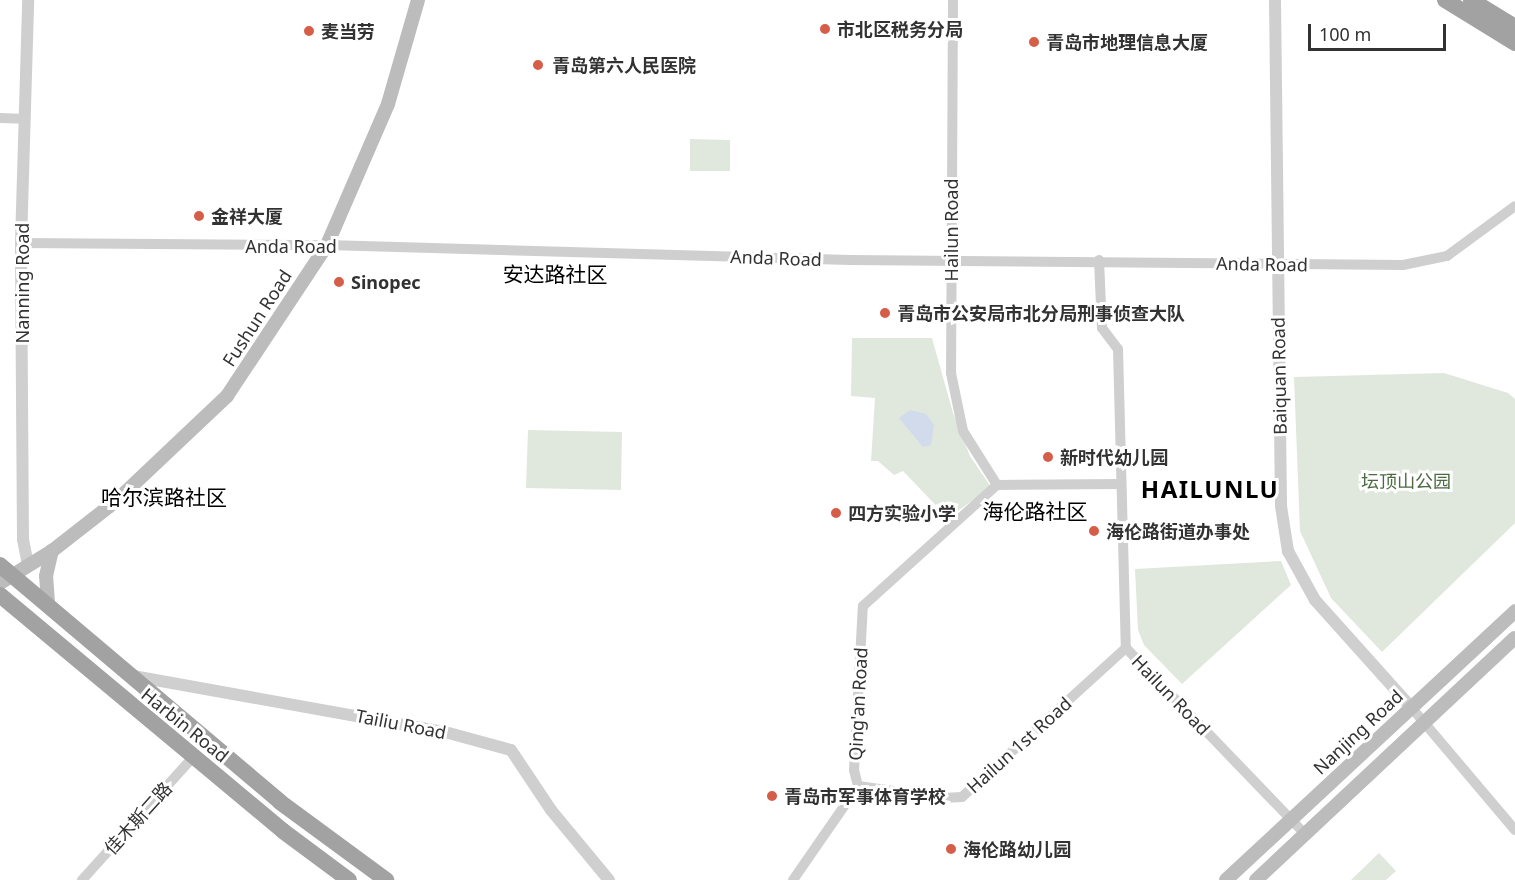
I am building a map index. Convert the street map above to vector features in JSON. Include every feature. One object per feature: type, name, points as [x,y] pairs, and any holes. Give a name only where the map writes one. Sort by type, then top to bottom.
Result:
[{"type":"highway","points":[[1444,0],[1515,43]]},
{"type":"highway","points":[[1471,0],[1515,27]]},
{"type":"highway","name":"Harbin Road","points":[[0,566],[7,580],[48,603],[130,676],[280,802],[386,880]]},
{"type":"highway","name":"Harbin Road","points":[[0,595],[194,756],[349,880]]},
{"type":"main road","name":"Fushun Road","points":[[0,595],[7,580],[52,550],[116,501],[227,396],[327,245],[388,104],[418,0]]},
{"type":"main road","points":[[48,603],[46,576],[52,550]]},
{"type":"main road","name":"Nanjing Road","points":[[1226,880],[1515,611]]},
{"type":"main road","points":[[1256,880],[1515,638]]},
{"type":"street","name":"Nanning Road","points":[[28,0],[21,243],[23,540],[28,566]]},
{"type":"street","name":"Hailun Road","points":[[953,0],[951,373],[955,399],[967,439],[997,485]]},
{"type":"street","name":"Baiquan Road","points":[[1275,0],[1275,265],[1281,506],[1288,551],[1315,600],[1411,707]]},
{"type":"street","points":[[0,118],[25,119]]},
{"type":"street","name":"Anda Road","points":[[21,243],[327,245],[951,261],[1099,260],[1275,265],[1423,263],[1447,256],[1515,206]]},
{"type":"street","name":"Hailun Road","points":[[1099,260],[1102,328],[1118,349],[1126,648],[1305,834]]},
{"type":"street","points":[[997,485],[1120,484]]},
{"type":"street","name":"Qing'an Road","points":[[858,786],[854,770],[863,606],[997,485]]},
{"type":"street","name":"Hailun 1st Road","points":[[858,786],[943,798],[962,797],[1126,648]]},
{"type":"street","name":"Tailiu Road","points":[[130,676],[445,732],[511,750],[551,810],[609,880]]},
{"type":"street","points":[[1411,707],[1515,830]]},
{"type":"street","name":"佳木斯二路","points":[[82,880],[194,756]]},
{"type":"street","points":[[793,880],[858,786]]},
{"type":"green space","points":[[690,139],[730,140],[730,171],[690,171]]},
{"type":"green space","points":[[852,338],[932,338],[953,413],[970,456],[991,487],[948,518],[903,471],[894,475],[878,461],[871,461],[875,398],[851,396]]},
{"type":"green space","name":"坛顶山公园","points":[[1444,373],[1508,393],[1515,399],[1515,523],[1382,652],[1331,598],[1300,531],[1294,377]]},
{"type":"green space","points":[[528,430],[622,432],[621,490],[526,488]]},
{"type":"green space","points":[[1281,561],[1291,585],[1182,684],[1144,645],[1138,630],[1135,569]]},
{"type":"green space","points":[[1379,853],[1396,871],[1386,880],[1351,880]]},
{"type":"water","points":[[910,410],[926,414],[934,425],[931,445],[923,447],[899,418]]},
{"type":"place","name":"市北区税务分局","points":[[825,29]]},
{"type":"place","name":"麦当劳","points":[[309,31]]},
{"type":"place","name":"青岛市地理信息大厦","points":[[1034,42]]},
{"type":"place","name":"青岛第六人民医院","points":[[538,65]]},
{"type":"place","name":"金祥大厦","points":[[199,216]]},
{"type":"place","name":"Sinopec","points":[[339,282]]},
{"type":"place","name":"青岛市公安局市北分局刑事侦查大队","points":[[885,313]]},
{"type":"place","name":"新时代幼儿园","points":[[1048,457]]},
{"type":"place","name":"四方实验小学","points":[[836,513]]},
{"type":"place","name":"海伦路街道办事处","points":[[1094,531]]},
{"type":"place","name":"青岛市军事体育学校","points":[[772,796]]},
{"type":"place","name":"海伦路幼儿园","points":[[951,849]]},
{"type":"district","name":"安达路社区","points":[[555,274]]},
{"type":"district","name":"HAILUNLU","points":[[1210,489]]},
{"type":"district","name":"哈尔滨路社区","points":[[164,497]]},
{"type":"district","name":"海伦路社区","points":[[1035,511]]}]
